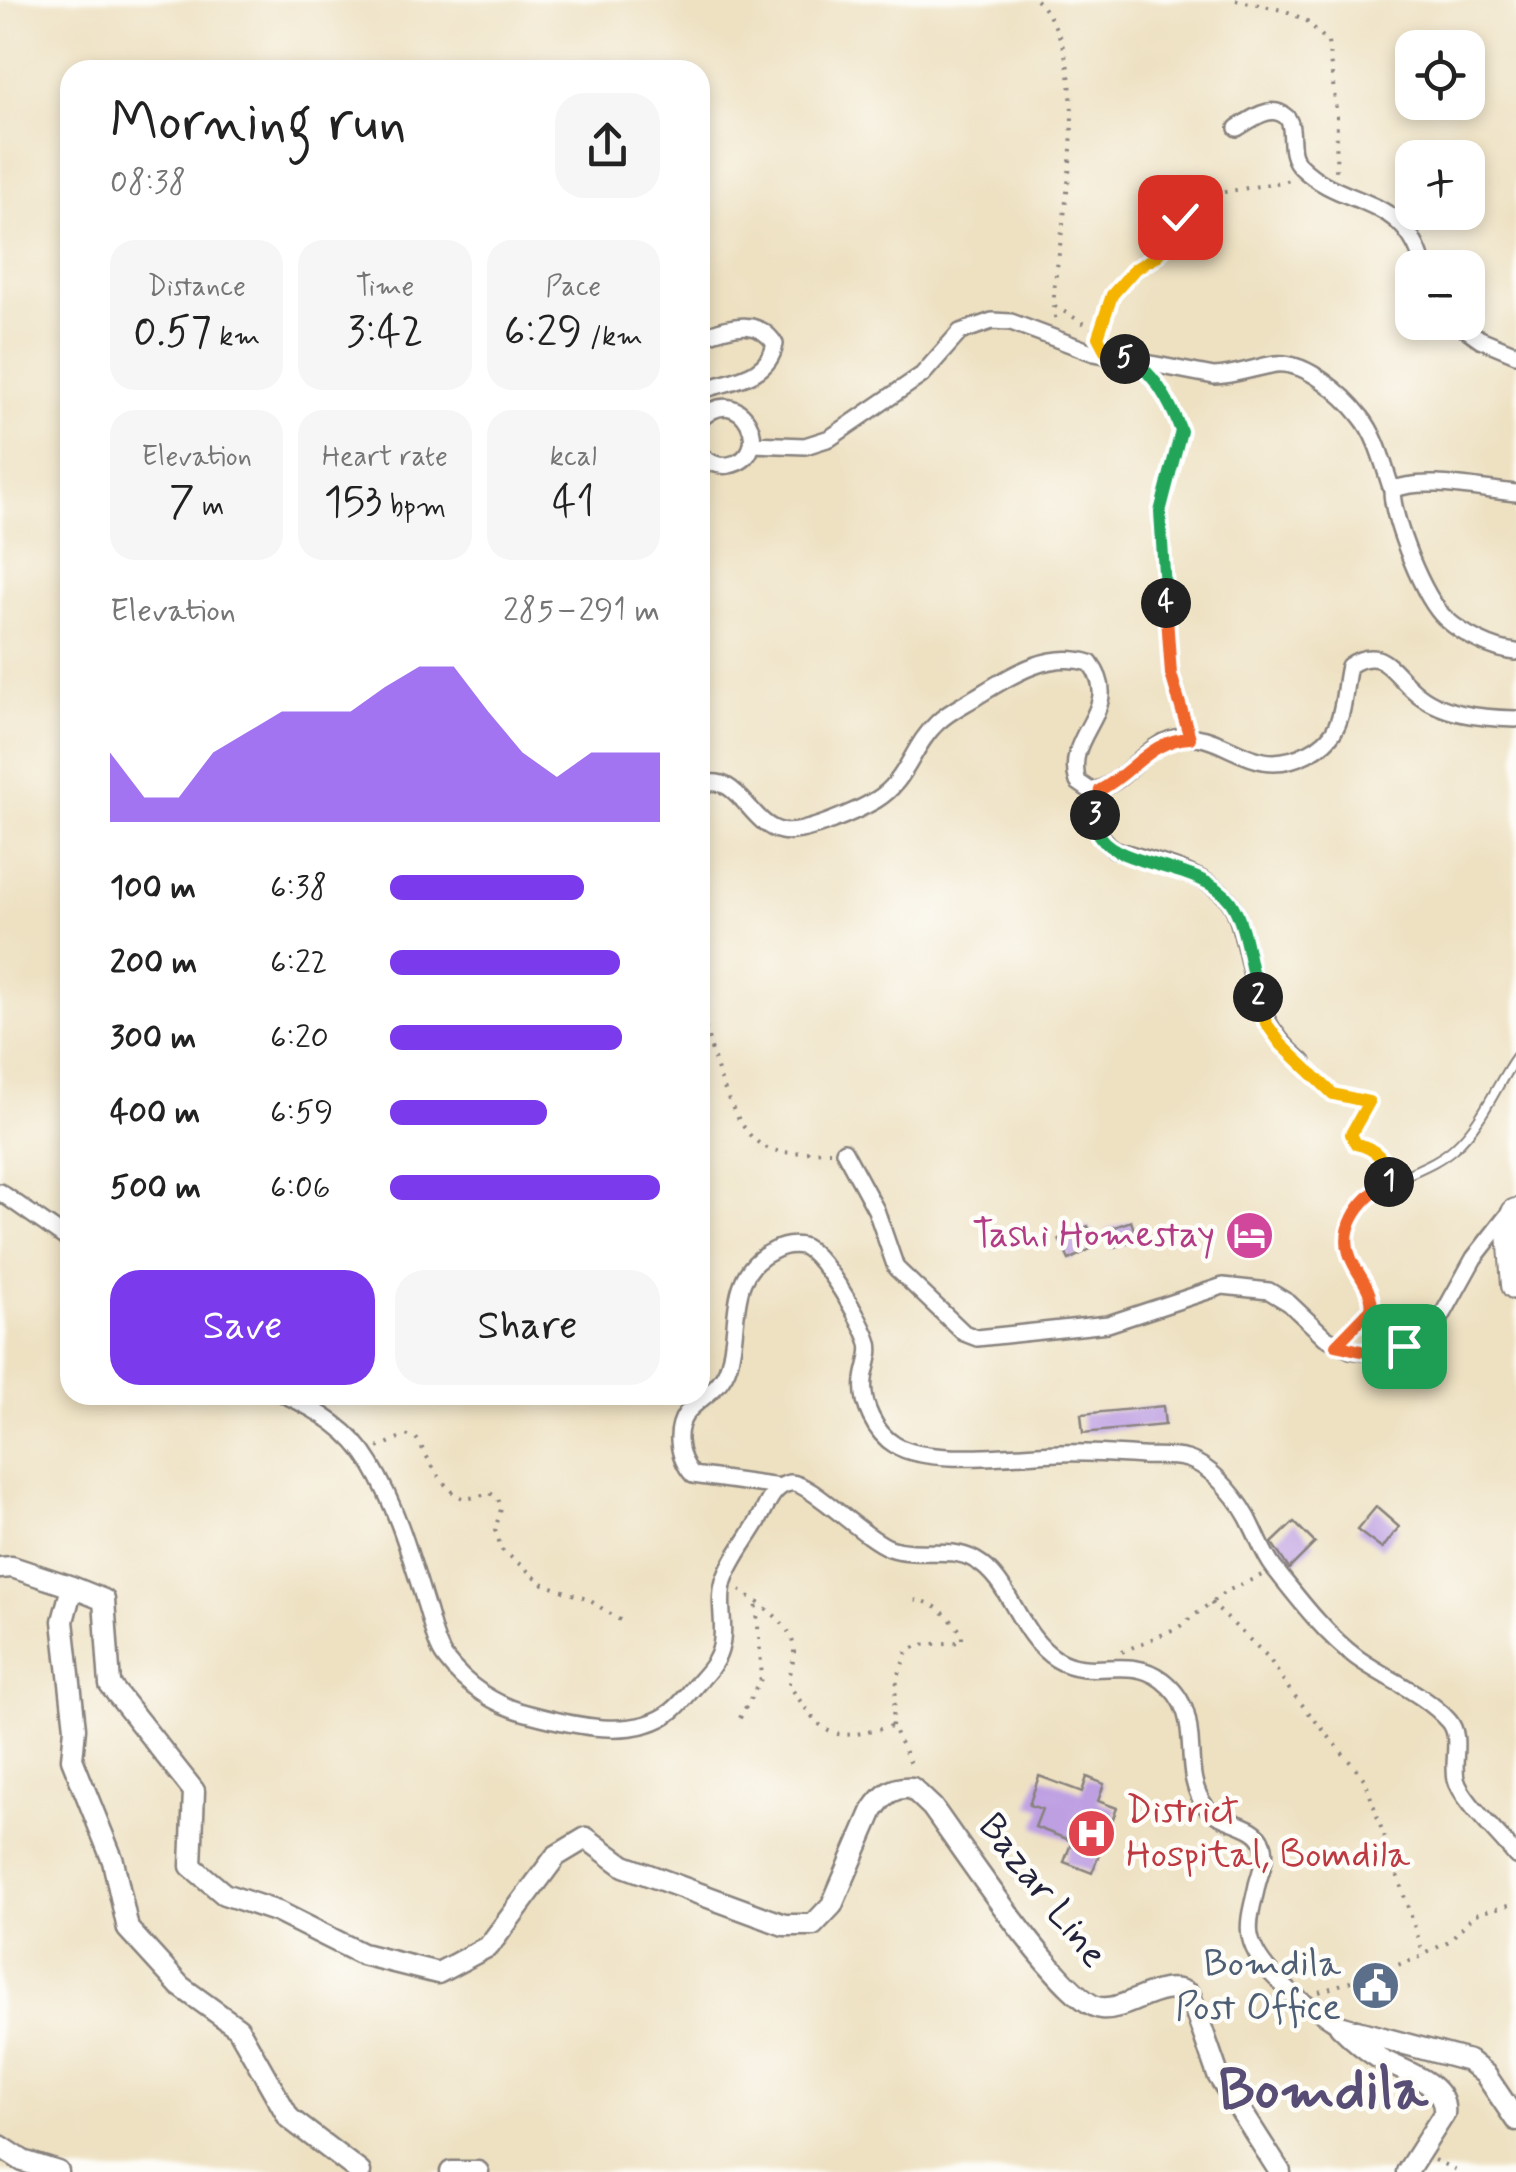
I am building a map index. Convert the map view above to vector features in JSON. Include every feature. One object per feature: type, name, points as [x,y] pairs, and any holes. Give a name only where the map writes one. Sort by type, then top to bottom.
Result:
[{"type":"highway","points":[[1516,1213],[1512,1232],[1516,1285]]},
{"type":"street","points":[[1237,128],[1274,110],[1285,115],[1292,126],[1290,154],[1311,176],[1377,206],[1400,224],[1419,250]]},
{"type":"street","points":[[752,444],[805,446],[830,438],[922,375],[960,332],[975,324],[1011,322],[1108,356],[1214,376],[1277,364],[1295,365],[1336,392],[1362,418],[1392,490],[1392,504],[1411,557],[1444,618],[1498,650],[1516,652]]},
{"type":"street","points":[[710,335],[750,325],[762,328],[775,344],[772,357],[755,374],[710,388]]},
{"type":"street","points":[[1480,340],[1516,354]]},
{"type":"street","points":[[710,413],[718,408],[737,410],[750,424],[752,444],[734,464],[710,461]]},
{"type":"street","points":[[1392,490],[1403,485],[1442,485],[1516,494]]},
{"type":"street","points":[[710,783],[726,784],[760,819],[781,831],[794,832],[850,813],[890,791],[936,724],[950,714],[1031,667],[1068,659],[1090,664],[1100,682],[1100,707],[1074,758],[1075,773],[1082,787],[1091,791],[1100,790],[1173,738],[1228,747],[1268,764],[1301,757],[1317,749],[1336,728],[1349,666],[1358,660],[1382,660],[1418,695],[1460,714],[1516,719]]},
{"type":"street","points":[[1100,790],[1096,827],[1104,842],[1207,883],[1230,901],[1266,1023],[1281,1044],[1303,1062]]},
{"type":"street","points":[[844,1151],[876,1210],[896,1268],[964,1333],[977,1338],[1108,1324],[1223,1286],[1268,1290],[1288,1302],[1336,1345],[1365,1352],[1388,1350],[1433,1332],[1474,1258],[1516,1205]]},
{"type":"street","points":[[0,1192],[60,1234]]},
{"type":"street","points":[[710,1393],[722,1382],[730,1361],[738,1292],[750,1268],[778,1248],[807,1247],[833,1274],[869,1343],[863,1385],[866,1403],[881,1432],[893,1444],[909,1452],[936,1457],[1100,1452],[1187,1459],[1215,1477],[1232,1496],[1275,1569],[1341,1645],[1407,1686],[1449,1721],[1454,1730],[1454,1766],[1460,1791],[1516,1856]]},
{"type":"street","points":[[304,1405],[324,1415],[354,1440],[365,1455],[404,1541],[440,1648],[474,1687],[504,1706],[592,1727],[626,1727],[670,1713],[720,1653],[724,1580],[769,1500],[789,1483],[818,1496],[864,1535],[889,1548],[904,1552],[957,1552],[970,1557],[994,1576],[1022,1624],[1059,1661],[1091,1671],[1125,1665],[1146,1670],[1164,1681],[1189,1717],[1198,1792],[1208,1808],[1222,1819],[1254,1832],[1263,1842],[1249,1934],[1265,1965],[1297,1997],[1376,2056],[1416,2076],[1446,2105],[1406,2172]]},
{"type":"street","points":[[694,1405],[679,1426],[684,1466],[693,1475],[780,1487]]},
{"type":"street","points":[[0,1568],[12,1567],[104,1600],[110,1685],[194,1792],[191,1866],[224,1894],[278,1912],[362,1954],[381,1959],[438,1972],[489,1946],[556,1856],[586,1838],[624,1866],[784,1925],[812,1925],[832,1905],[873,1810],[890,1791]]},
{"type":"street","points":[[72,1587],[63,1621],[75,1728],[72,1759],[113,1861],[128,1930],[180,1986],[238,2028],[289,2118],[360,2172]]},
{"type":"street","name":"Bazar Line","points":[[890,1791],[902,1787],[922,1795],[1040,1955],[1094,2007],[1106,2009],[1174,1988],[1190,1994],[1218,2074],[1280,2172]]},
{"type":"street","points":[[1340,2026],[1469,2060],[1485,2074],[1516,2120]]},
{"type":"street","points":[[0,2146],[24,2161],[58,2172]]},
{"type":"street","points":[[452,2172],[478,2172]]},
{"type":"lane","points":[[1336,1345],[1372,1308],[1372,1296],[1345,1243],[1348,1226],[1368,1196],[1453,1150],[1476,1124],[1516,1057]]},
{"type":"path","points":[[1036,0],[1046,9],[1057,32],[1068,69],[1073,119],[1054,306],[1061,341]]},
{"type":"path","points":[[1236,0],[1286,10],[1308,20],[1328,42],[1337,118],[1335,188]]},
{"type":"path","points":[[1098,332],[1112,295],[1135,269],[1156,257],[1180,217],[1196,202],[1208,196],[1311,176]]},
{"type":"path","points":[[1054,306],[1098,332],[1108,356]]},
{"type":"path","points":[[1132,360],[1157,386],[1181,431],[1160,512],[1171,674],[1190,738]]},
{"type":"path","points":[[710,1042],[726,1096],[756,1140],[767,1148],[786,1152],[844,1151]]},
{"type":"path","points":[[1303,1062],[1333,1094],[1369,1102],[1351,1134],[1356,1144],[1370,1148],[1383,1159],[1393,1180]]},
{"type":"path","points":[[669,1405],[689,1408]]},
{"type":"path","points":[[365,1455],[396,1437],[416,1438],[430,1465],[458,1496],[490,1493],[498,1498],[501,1508],[495,1530],[502,1550],[544,1584],[590,1600],[620,1620]]},
{"type":"path","points":[[1106,1669],[1127,1648],[1179,1627],[1225,1592],[1275,1569]]},
{"type":"path","points":[[724,1580],[779,1620],[790,1636],[795,1646],[789,1685],[824,1729],[835,1736],[851,1737],[892,1726]]},
{"type":"path","points":[[740,1718],[762,1677],[756,1601]]},
{"type":"path","points":[[890,1791],[912,1766],[892,1726],[897,1680],[907,1651],[919,1645],[962,1642],[962,1633],[934,1605],[908,1601]]},
{"type":"path","points":[[1211,1603],[1268,1656],[1364,1780],[1424,1956]]},
{"type":"path","points":[[1297,1997],[1344,1985],[1424,1956],[1449,1941],[1476,1914],[1516,1903]]},
{"type":"path","points":[[1420,2151],[1443,2166],[1462,2172]]},
{"type":"building","points":[[1131,1221],[1137,1239],[1112,1248],[1106,1230]]},
{"type":"building","points":[[1088,1226],[1098,1245],[1069,1260],[1059,1239]]},
{"type":"building","points":[[1163,1406],[1165,1425],[1083,1433],[1081,1414]]},
{"type":"building","points":[[1376,1507],[1399,1527],[1382,1549],[1357,1530]]},
{"type":"building","points":[[1294,1522],[1315,1543],[1289,1569],[1272,1543]]},
{"type":"building","points":[[1039,1776],[1082,1792],[1087,1777],[1104,1784],[1098,1801],[1117,1808],[1092,1873],[1064,1862],[1072,1841],[1035,1827],[1042,1809],[1029,1805]]},
{"type":"place","name":"Tashi Homestay","points":[[1250,1235]]},
{"type":"place","name":"District Hospital, Bomdila","points":[[1091,1833]]},
{"type":"place","name":"Bomdila Post Office","points":[[1376,1986]]},
{"type":"district","name":"Bomdila","points":[[1323,2092]]},
{"type":"route","points":[[1180,217],[1165,247],[1135,269],[1112,295],[1098,337],[1108,356],[1132,360],[1150,377],[1181,431],[1160,512],[1171,674],[1190,738],[1173,738],[1154,748],[1100,790],[1096,827],[1098,836],[1114,849],[1207,883],[1230,901],[1266,1023],[1273,1034],[1333,1094],[1369,1102],[1351,1129],[1352,1139],[1383,1159],[1393,1180],[1368,1196],[1348,1226],[1345,1243],[1372,1296],[1372,1308],[1336,1345],[1365,1352],[1404,1346]]}]
